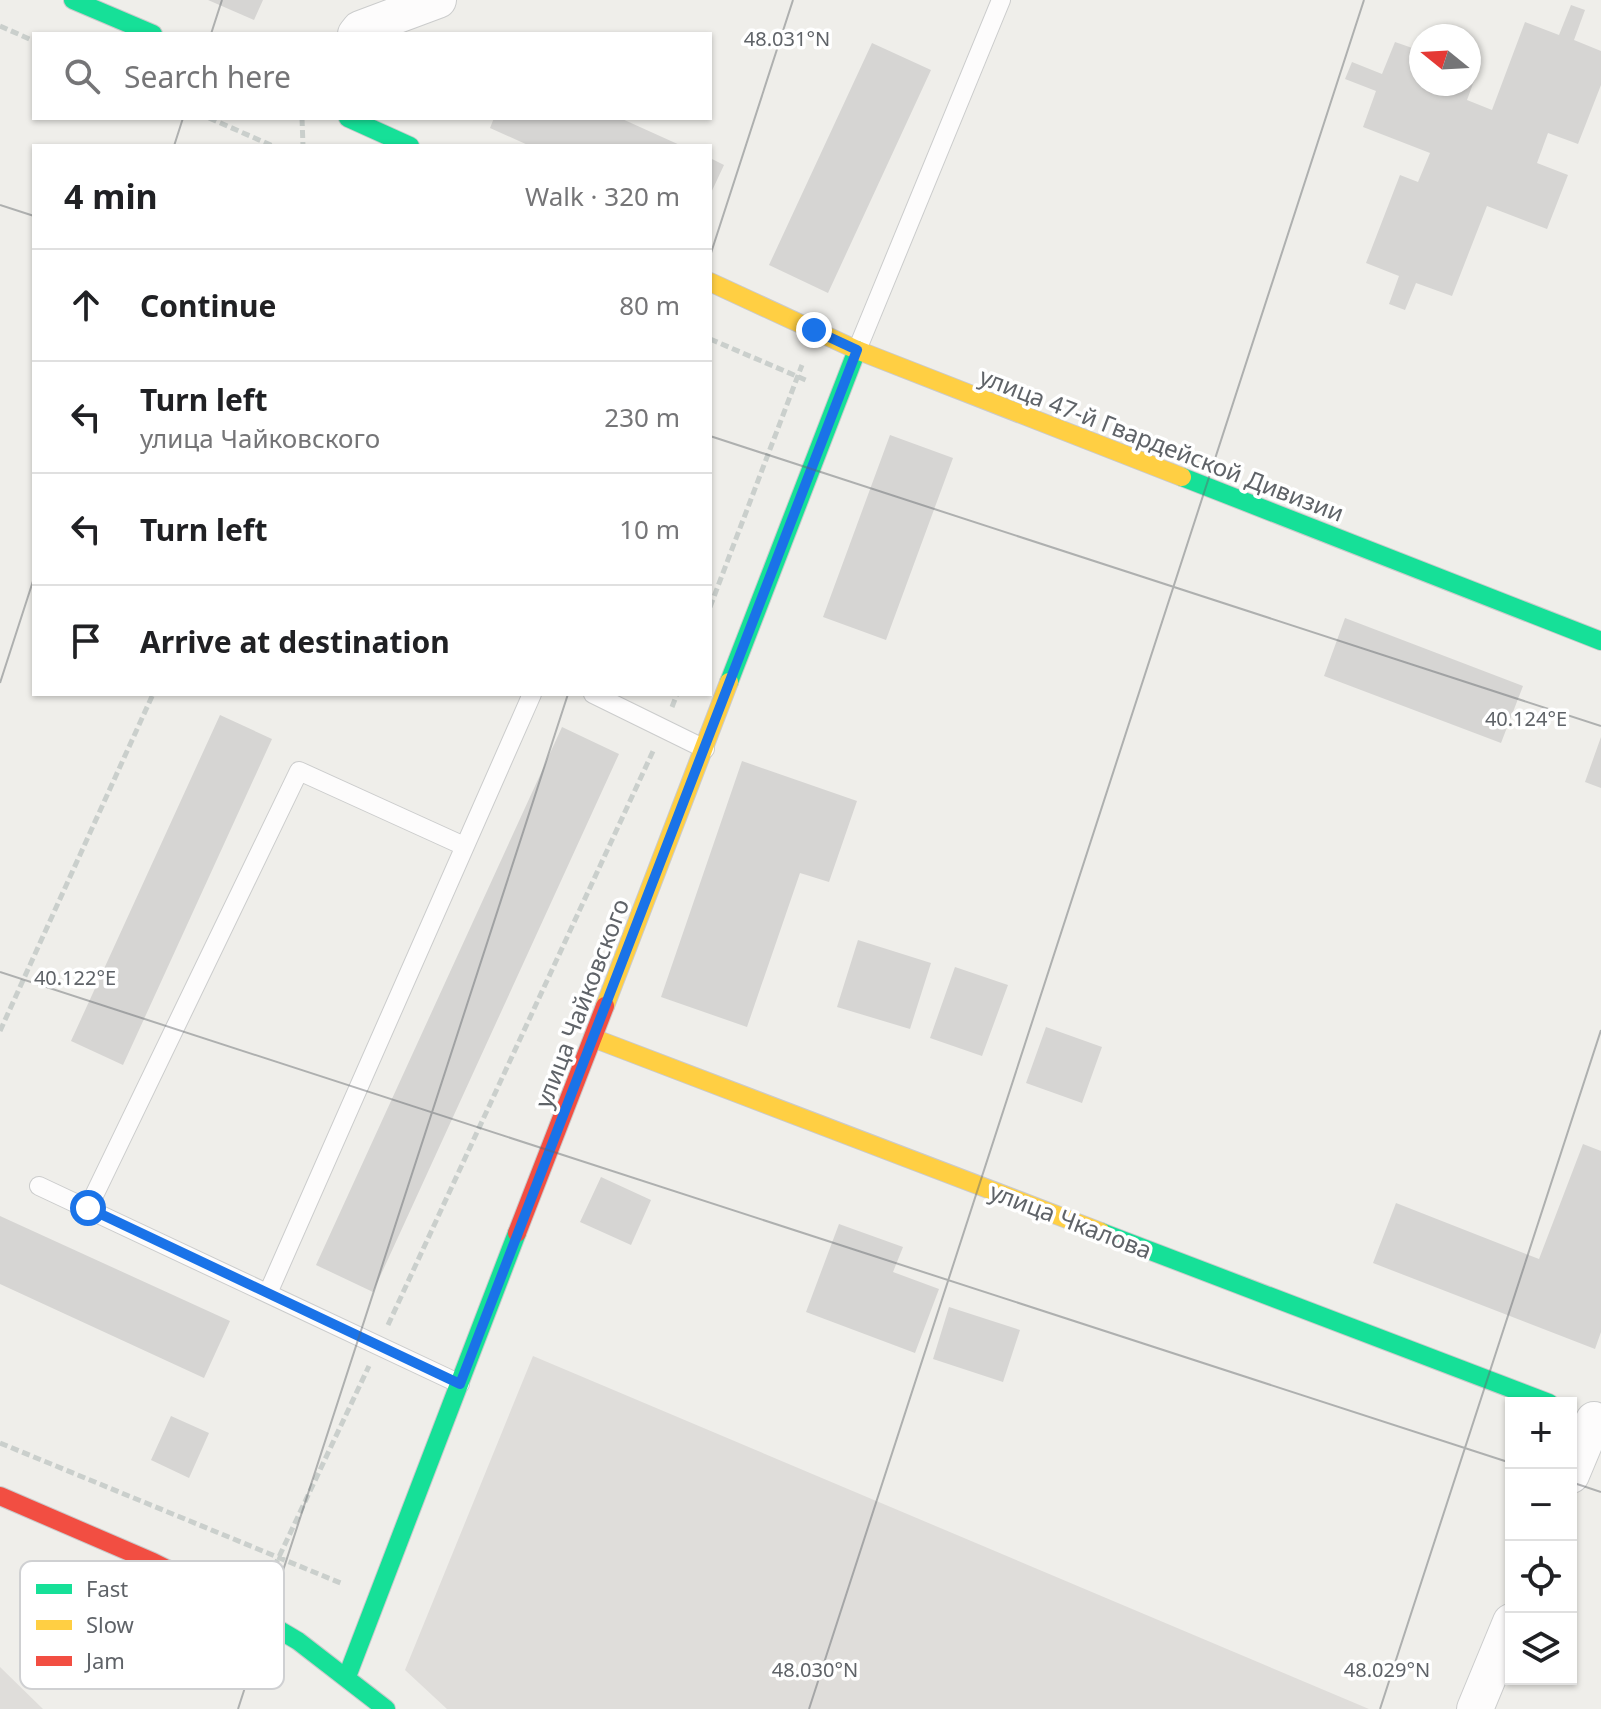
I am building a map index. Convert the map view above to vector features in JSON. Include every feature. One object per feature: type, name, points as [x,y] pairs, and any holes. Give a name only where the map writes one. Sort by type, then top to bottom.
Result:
[{"type":"street","points":[[73,0],[148,32]]},
{"type":"street","points":[[358,32],[438,0]]},
{"type":"street","points":[[352,120],[406,144]]},
{"type":"street","name":"улица 47-й Гвардейской Дивизии","points":[[712,283],[857,350],[1601,641]]},
{"type":"street","name":"улица Чайковского","points":[[348,1674],[857,350]]},
{"type":"street","name":"улица Чкалова","points":[[593,1038],[1533,1397]]},
{"type":"street","points":[[1573,1469],[1589,1418]]},
{"type":"street","points":[[0,1496],[152,1561]]},
{"type":"street","points":[[284,1632],[348,1674],[386,1709]]},
{"type":"street","points":[[1475,1709],[1505,1636]]},
{"type":"lane","points":[[857,350],[1001,0]]},
{"type":"lane","points":[[268,1293],[531,696]]},
{"type":"lane","points":[[597,696],[705,749]]},
{"type":"lane","points":[[88,1208],[299,771],[464,846]]},
{"type":"lane","points":[[39,1186],[460,1384]]},
{"type":"path","points":[[0,26],[32,40]]},
{"type":"path","points":[[214,120],[268,144]]},
{"type":"path","points":[[302,120],[303,144]]},
{"type":"path","points":[[712,602],[814,330]]},
{"type":"path","points":[[712,340],[797,377],[843,393]]},
{"type":"path","points":[[0,1031],[152,696]]},
{"type":"path","points":[[278,1561],[664,729],[676,696]]},
{"type":"path","points":[[0,1443],[280,1556],[376,1599]]},
{"type":"shaded area","points":[[533,1356],[1369,1709],[447,1709],[405,1670]]},
{"type":"shaded area","points":[[0,1667],[43,1709],[0,1709]]},
{"type":"building","points":[[208,0],[263,0],[254,20]]},
{"type":"building","points":[[1571,5],[1585,10],[1574,40],[1601,51],[1601,85],[1578,144],[1548,133],[1537,163],[1568,175],[1547,229],[1487,206],[1452,296],[1416,283],[1405,310],[1389,304],[1399,276],[1366,263],[1400,175],[1418,182],[1430,153],[1363,127],[1376,91],[1345,79],[1352,62],[1382,74],[1395,42],[1409,47],[1409,96],[1468,96],[1467,100],[1492,110],[1525,22],[1559,35]]},
{"type":"building","points":[[872,43],[931,70],[828,293],[769,265]]},
{"type":"building","points":[[493,120],[624,120],[678,144],[526,144],[490,128]]},
{"type":"building","points":[[712,159],[724,165],[712,191]]},
{"type":"building","points":[[890,435],[953,458],[886,640],[823,617]]},
{"type":"building","points":[[1345,618],[1523,686],[1501,743],[1324,676]]},
{"type":"building","points":[[220,715],[272,739],[123,1065],[71,1041]]},
{"type":"building","points":[[562,727],[619,754],[373,1292],[316,1265]]},
{"type":"building","points":[[1601,737],[1601,788],[1585,782]]},
{"type":"building","points":[[742,761],[857,801],[829,882],[800,873],[747,1027],[661,997]]},
{"type":"building","points":[[858,940],[931,963],[910,1029],[837,1007]]},
{"type":"building","points":[[955,967],[1008,985],[982,1056],[930,1038]]},
{"type":"building","points":[[1046,1027],[1102,1047],[1082,1103],[1026,1083]]},
{"type":"building","points":[[1583,1144],[1601,1151],[1601,1332],[1595,1349],[1373,1263],[1396,1203],[1539,1259]]},
{"type":"building","points":[[601,1177],[651,1200],[631,1245],[580,1222]]},
{"type":"building","points":[[0,1216],[230,1321],[204,1378],[0,1284]]},
{"type":"building","points":[[839,1224],[903,1247],[893,1272],[939,1289],[915,1353],[806,1312]]},
{"type":"building","points":[[949,1307],[1020,1330],[1003,1382],[933,1359]]},
{"type":"building","points":[[171,1416],[209,1433],[189,1478],[151,1460]]},
{"type":"traffic: fast","points":[[73,0],[148,32]]},
{"type":"traffic: fast","points":[[352,120],[406,144]]},
{"type":"traffic: fast","points":[[729,682],[857,350]]},
{"type":"traffic: fast","points":[[1182,477],[1601,641]]},
{"type":"traffic: fast","points":[[1101,1232],[1533,1397]]},
{"type":"traffic: fast","points":[[348,1674],[517,1233]]},
{"type":"traffic: fast","points":[[284,1633],[386,1709]]},
{"type":"traffic: slow","points":[[712,283],[857,350],[1182,477]]},
{"type":"traffic: slow","points":[[605,1006],[729,682]]},
{"type":"traffic: slow","points":[[593,1038],[1101,1232]]},
{"type":"traffic: jam","points":[[517,1233],[605,1006]]},
{"type":"traffic: jam","points":[[0,1496],[151,1561]]},
{"type":"route","points":[[88,1208],[460,1384],[843,393],[857,350],[814,330]]}]
